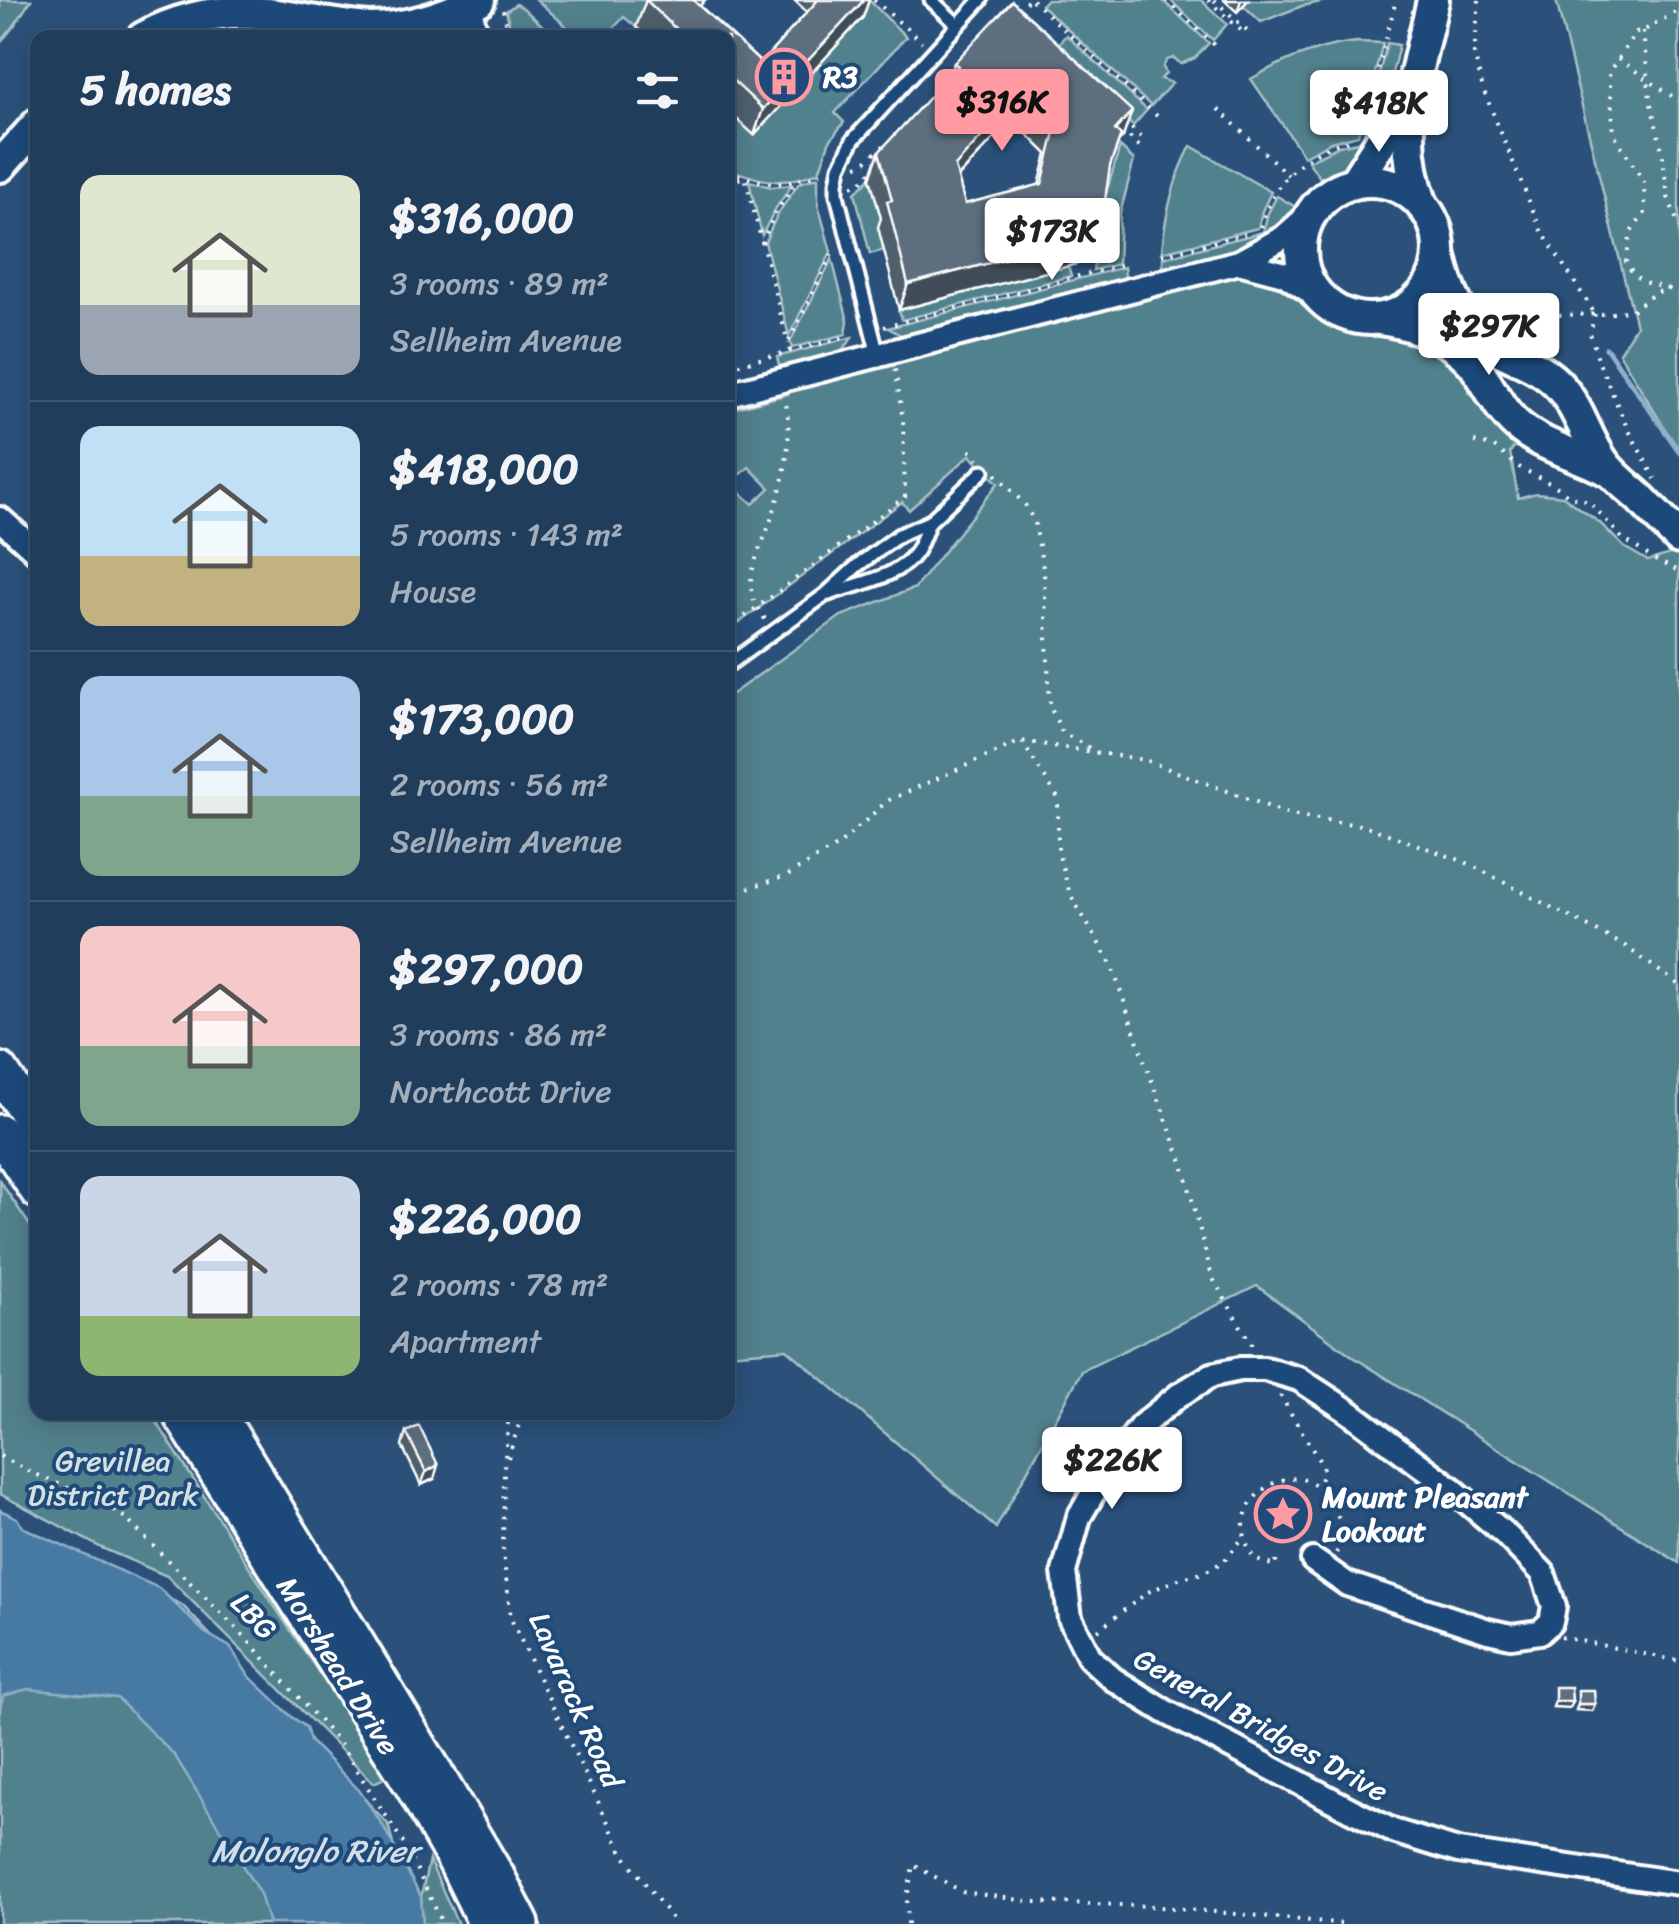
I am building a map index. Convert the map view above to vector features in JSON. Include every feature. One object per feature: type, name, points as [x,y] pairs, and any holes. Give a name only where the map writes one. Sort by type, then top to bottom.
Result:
[{"type":"main road","points":[[0,1071],[30,1116]]},
{"type":"main road","points":[[0,1133],[30,1178]]},
{"type":"main road","name":"Morshead Drive","points":[[185,1420],[414,1787],[488,1924]]},
{"type":"main road","name":"Morshead Drive","points":[[221,1420],[460,1815],[521,1924]]},
{"type":"street","points":[[1433,0],[1410,94],[1409,154],[1422,205],[1433,223],[1445,278],[1474,332],[1557,383],[1572,402],[1610,471],[1679,538]]},
{"type":"street","points":[[162,30],[245,12],[368,29],[471,13]]},
{"type":"street","points":[[1355,182],[1410,94]]},
{"type":"street","points":[[0,166],[30,133]]},
{"type":"street","points":[[735,392],[1239,262],[1284,238],[1326,196],[1355,182],[1386,183],[1406,191],[1422,205]]},
{"type":"street","points":[[1312,212],[1301,241],[1302,262],[1308,282],[1321,299]]},
{"type":"street","points":[[1375,319],[1399,313],[1416,301],[1434,275],[1438,250]]},
{"type":"street","points":[[1239,262],[1284,274],[1348,316],[1410,326],[1456,346],[1474,364],[1500,407],[1522,428],[1543,442],[1610,471]]},
{"type":"street","points":[[0,519],[30,546]]},
{"type":"street","name":"General Bridges Drive","points":[[1540,1632],[1551,1622],[1554,1606],[1543,1574],[1505,1534],[1451,1488],[1348,1412],[1299,1379],[1265,1369],[1212,1375],[1179,1394],[1141,1426],[1105,1473],[1079,1518],[1064,1572],[1070,1618],[1090,1658],[1113,1679],[1166,1712],[1393,1831],[1458,1850],[1679,1883]]},
{"type":"street","points":[[1318,1564],[1347,1584],[1488,1631],[1511,1636],[1540,1632]]},
{"type":"lane","points":[[931,0],[958,25]]},
{"type":"lane","points":[[884,353],[837,195],[840,167],[856,138],[981,0]]},
{"type":"lane","points":[[735,660],[825,595],[898,535],[929,522],[986,468]]},
{"type":"lane","points":[[825,595],[901,566],[916,552],[929,522]]},
{"type":"path","points":[[874,0],[922,42]]},
{"type":"path","points":[[1009,20],[1030,0],[1158,116]]},
{"type":"path","points":[[1166,0],[1218,48]]},
{"type":"path","points":[[1211,0],[1246,32]]},
{"type":"path","points":[[1365,119],[1396,0]]},
{"type":"path","points":[[1480,0],[1474,47],[1483,90],[1540,230],[1595,314],[1590,333],[1600,366],[1656,481]]},
{"type":"path","points":[[1019,9],[1029,19]]},
{"type":"path","points":[[1679,10],[1636,32],[1610,72],[1614,134],[1644,182],[1645,212],[1631,232],[1626,262],[1643,282],[1679,292]]},
{"type":"path","points":[[471,13],[498,30]]},
{"type":"path","points":[[1643,31],[1668,196],[1679,226]]},
{"type":"path","points":[[1618,58],[1679,101]]},
{"type":"path","points":[[1218,109],[1288,174]]},
{"type":"path","points":[[1118,116],[1145,141]]},
{"type":"path","points":[[1121,129],[1142,149]]},
{"type":"path","points":[[1261,230],[1274,194],[1288,174],[1320,150],[1360,138]]},
{"type":"path","points":[[857,166],[866,163],[884,144],[894,143],[890,152]]},
{"type":"path","points":[[852,186],[861,182],[883,158]]},
{"type":"path","points":[[735,174],[774,185],[820,174]]},
{"type":"path","points":[[735,180],[745,178]]},
{"type":"path","points":[[745,178],[790,351]]},
{"type":"path","points":[[762,243],[772,218],[796,182]]},
{"type":"path","points":[[1162,255],[1244,234]]},
{"type":"path","points":[[788,343],[833,252]]},
{"type":"path","points":[[884,326],[1122,266]]},
{"type":"path","points":[[1462,314],[1595,314],[1632,310],[1655,292],[1668,289]]},
{"type":"path","points":[[735,365],[850,336]]},
{"type":"path","points":[[735,624],[905,497],[904,420],[884,353]]},
{"type":"path","points":[[774,631],[756,608],[752,574],[777,504],[787,456],[789,423],[784,393]]},
{"type":"path","points":[[1474,442],[1493,446],[1518,467],[1570,497],[1590,501],[1622,538],[1679,572]]},
{"type":"path","points":[[970,450],[1026,506],[1035,524],[1044,573],[1050,707],[1062,732],[1097,752]]},
{"type":"path","points":[[1021,740],[1058,798],[1058,852],[1070,894],[1112,966],[1183,1164],[1212,1276],[1322,1467],[1320,1488],[1349,1537],[1318,1564]]},
{"type":"path","points":[[735,892],[787,876],[841,843],[887,801],[1021,740],[1145,760],[1291,815],[1366,826],[1465,862],[1625,946],[1679,985]]},
{"type":"path","name":"Lavarack Road","points":[[508,1420],[503,1553],[511,1619],[623,1854],[676,1924]]},
{"type":"path","points":[[504,1468],[520,1420]]},
{"type":"path","name":"LBG","points":[[0,1456],[124,1516],[245,1637],[340,1744],[417,1867],[443,1924]]},
{"type":"path","points":[[1276,1561],[1276,1566],[1255,1559],[1248,1548],[1244,1536],[1246,1511],[1252,1500],[1271,1484],[1296,1480],[1320,1488]]},
{"type":"path","points":[[1082,1642],[1148,1592],[1203,1573],[1224,1561],[1244,1536]]},
{"type":"path","points":[[1540,1632],[1679,1660]]},
{"type":"path","points":[[908,1924],[913,1866],[964,1892],[1034,1902],[1152,1906],[1346,1924]]},
{"type":"green space","points":[[0,0],[31,0],[0,43]]},
{"type":"green space","points":[[537,0],[660,0],[636,27],[624,17],[612,30],[570,30]]},
{"type":"green space","points":[[848,0],[869,0],[906,37],[835,113],[844,122],[829,142],[819,172],[773,181],[735,171],[735,124],[738,121],[754,134],[864,16]]},
{"type":"green space","points":[[1046,0],[1162,0],[1209,43],[1195,58],[1181,64],[1174,58],[1167,60],[1161,79],[1172,83],[1151,106],[1041,5]]},
{"type":"green space","points":[[1170,0],[1201,0],[1227,24],[1213,40]]},
{"type":"green space","points":[[1248,0],[1330,0],[1261,22],[1243,5]]},
{"type":"green space","points":[[1556,0],[1679,0],[1679,452],[1619,353],[1636,326]]},
{"type":"green space","points":[[516,4],[547,30],[511,30],[506,11]]},
{"type":"green space","points":[[1066,35],[1147,110],[1133,126],[1052,51]]},
{"type":"green space","points":[[1357,42],[1383,43],[1358,135],[1331,142],[1304,156],[1251,79],[1302,54]]},
{"type":"green space","points":[[1387,43],[1399,45],[1376,138],[1353,166],[1323,182],[1308,161],[1339,146],[1362,141]]},
{"type":"green space","points":[[1191,146],[1271,192],[1258,228],[1162,252],[1171,197]]},
{"type":"green space","points":[[1120,147],[1134,160],[1120,214],[1118,264],[1093,270],[1101,210]]},
{"type":"green space","points":[[818,177],[818,204],[831,252],[789,336],[765,242],[777,215],[799,183]]},
{"type":"green space","points":[[870,178],[883,226],[884,250],[870,254],[855,193]]},
{"type":"green space","points":[[749,181],[771,187],[792,185],[762,235]]},
{"type":"green space","points":[[1277,196],[1299,209],[1291,222],[1262,243],[1163,270],[1163,258],[1263,232]]},
{"type":"green space","points":[[832,259],[848,321],[846,334],[792,348],[790,342]]},
{"type":"green space","points":[[1068,266],[1071,276],[902,320],[899,310]]},
{"type":"green space","points":[[1124,267],[1125,279],[915,335],[901,335],[888,328]]},
{"type":"green space","points":[[1254,271],[1292,289],[1321,318],[1342,329],[1365,335],[1400,330],[1468,368],[1469,393],[1483,393],[1485,412],[1518,443],[1510,452],[1518,498],[1536,493],[1563,496],[1624,547],[1648,561],[1679,551],[1679,1563],[1355,1358],[1257,1286],[1082,1371],[996,1528],[787,1349],[735,1353],[735,692],[841,616],[915,588],[998,483],[970,455],[909,510],[902,502],[735,626],[735,487],[753,504],[770,488],[749,467],[741,474],[735,469],[735,408],[788,394],[787,390]]},
{"type":"green space","points":[[852,337],[831,356],[780,369],[777,357]]},
{"type":"green space","name":"Grevillea District Park","points":[[0,1181],[30,1226],[30,1420],[155,1420],[388,1776],[374,1783],[167,1576],[102,1548],[0,1494]]},
{"type":"green space","points":[[0,1518],[182,1605],[388,1824],[413,1924],[0,1924]]},
{"type":"green space","points":[[429,1860],[458,1924],[423,1924],[421,1897]]},
{"type":"water","name":"Molonglo River","points":[[0,1510],[17,1518],[22,1527],[159,1588],[204,1632],[230,1647],[249,1676],[306,1727],[310,1741],[359,1790],[421,1897],[423,1924],[269,1924],[260,1894],[175,1756],[117,1698],[28,1689],[3,1696],[0,1709]]},
{"type":"building","points":[[646,0],[693,0],[725,30],[677,30]]},
{"type":"building","points":[[818,0],[864,0],[763,109],[735,83],[735,39],[761,63]]},
{"type":"building","points":[[1012,1],[1132,111],[1115,130],[1121,135],[1110,166],[1104,207],[1095,209],[1102,234],[908,284],[879,152],[958,66],[954,63]],"holes":[[[1025,97],[1056,128],[1042,184],[965,204],[955,166],[1006,110],[1010,114]]]},
{"type":"building","points":[[419,1426],[438,1465],[426,1472],[406,1432]]},
{"type":"building","points":[[1555,1687],[1571,1687],[1572,1701],[1555,1701]]},
{"type":"building","points":[[1578,1690],[1594,1690],[1595,1704],[1578,1704]]},
{"type":"waterway","points":[[1606,348],[1679,451]]},
{"type":"place","name":"R3","points":[[784,77]]},
{"type":"place","name":"Mount Pleasant Lookout","points":[[1283,1514]]}]
